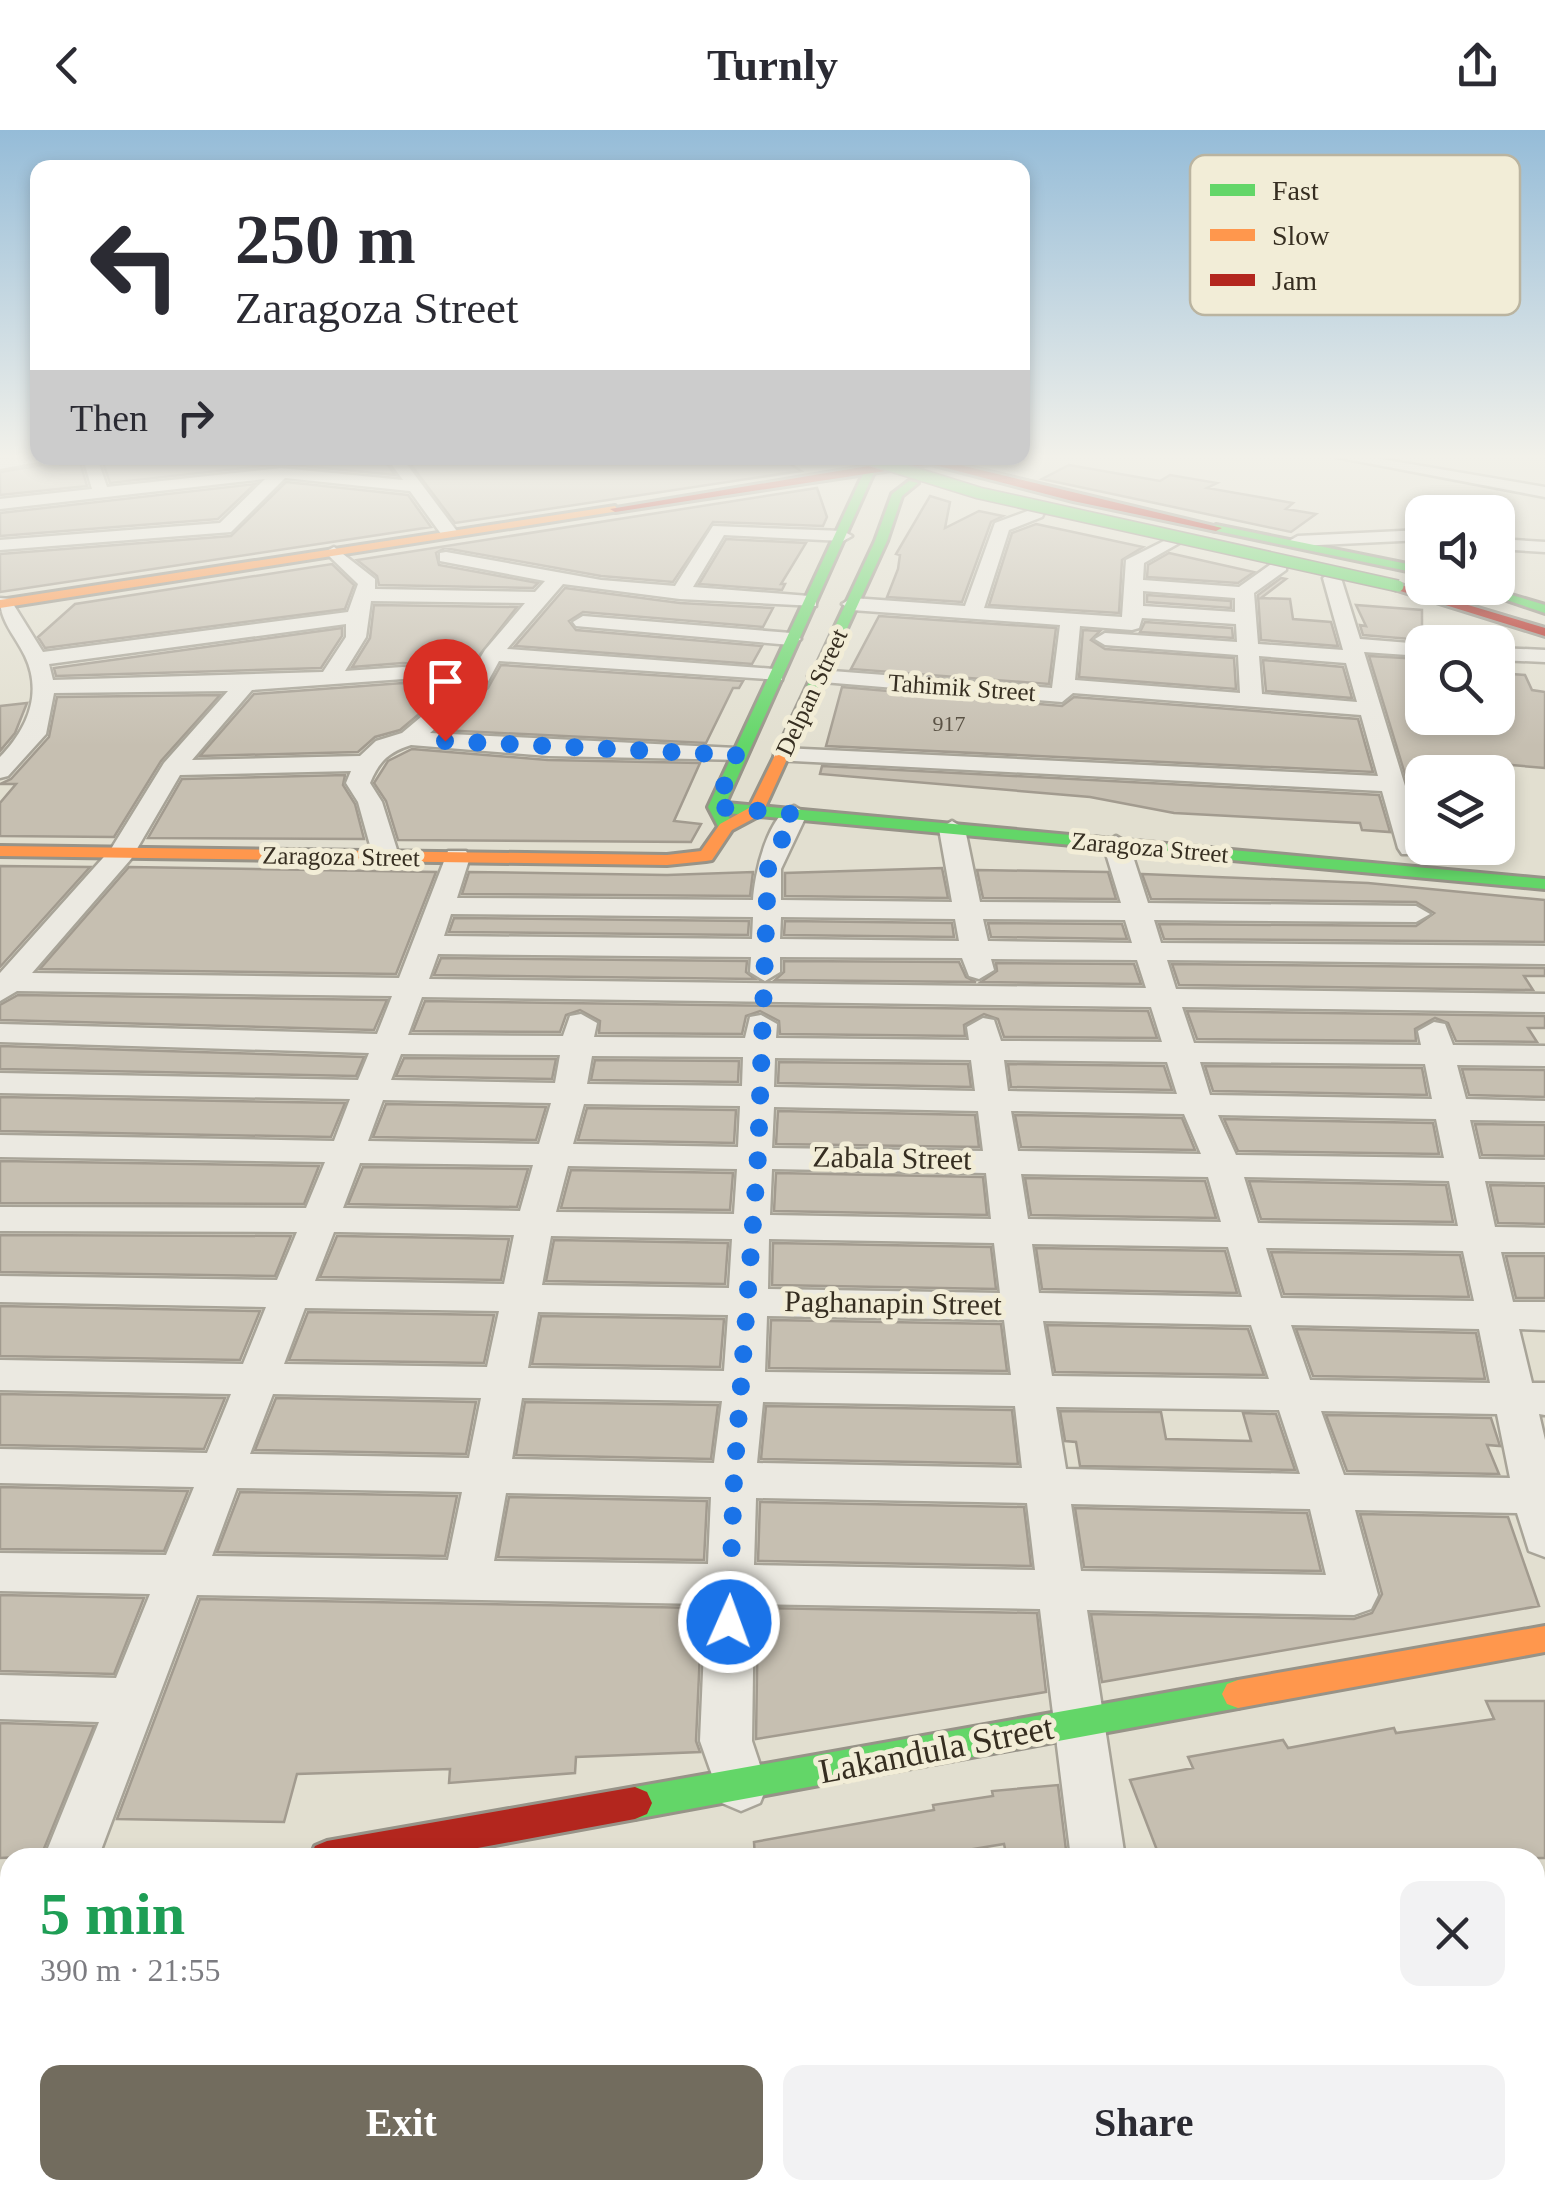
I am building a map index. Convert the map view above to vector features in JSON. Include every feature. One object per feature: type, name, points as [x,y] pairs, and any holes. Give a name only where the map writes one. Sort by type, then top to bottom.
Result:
[{"type":"main road","points":[[1,604],[324,554]]},
{"type":"main road","name":"Delpan Street","points":[[722,806],[736,755],[834,554]]},
{"type":"main road","name":"Delpan Street","points":[[766,789],[876,554]]},
{"type":"main road","points":[[1224,554],[1507,618]]},
{"type":"main road","points":[[1286,554],[1405,577]]},
{"type":"main road","points":[[1295,554],[1405,577]]},
{"type":"main road","points":[[1355,554],[1405,575]]},
{"type":"main road","points":[[1515,601],[1545,612]]},
{"type":"main road","points":[[809,602],[852,604]]},
{"type":"main road","points":[[1476,605],[1545,632]]},
{"type":"main road","points":[[1515,605],[1545,612]]},
{"type":"main road","points":[[756,810],[766,789]]},
{"type":"main road","name":"Zaragoza Street","points":[[722,806],[766,789],[1405,859]]},
{"type":"main road","name":"Zaragoza Street","points":[[722,806],[1116,844],[1405,860]]},
{"type":"main road","name":"Zaragoza Street","points":[[0,851],[622,860],[706,856],[722,806]]},
{"type":"main road","name":"Zaragoza Street","points":[[1515,860],[1545,860]]},
{"type":"main road","name":"Zaragoza Street","points":[[1438,865],[1545,884]]},
{"type":"main road","name":"Lakandula Street","points":[[384,1848],[1545,1639]]},
{"type":"street","points":[[330,678],[356,637],[356,617],[368,579],[336,554]]},
{"type":"street","points":[[476,554],[558,578],[680,593],[809,602]]},
{"type":"street","points":[[680,593],[704,554]]},
{"type":"street","points":[[972,612],[992,554]]},
{"type":"street","points":[[1070,628],[1132,624],[1135,560],[1148,554]]},
{"type":"street","points":[[1366,556],[1371,554]]},
{"type":"street","points":[[1251,701],[1244,593],[1252,582],[1280,566]]},
{"type":"street","points":[[410,738],[478,680],[492,654],[558,578]]},
{"type":"street","points":[[1332,578],[1405,839]]},
{"type":"street","points":[[1134,585],[1244,593]]},
{"type":"street","points":[[364,595],[542,598]]},
{"type":"street","points":[[0,771],[35,734],[44,688],[38,659],[1,604]]},
{"type":"street","points":[[852,604],[972,612],[1248,650],[1405,650]]},
{"type":"street","points":[[1133,611],[1244,619]]},
{"type":"street","points":[[38,659],[356,617]]},
{"type":"street","points":[[583,622],[791,638]]},
{"type":"street","name":"Tahimik Street","points":[[818,676],[1069,677],[1070,628]]},
{"type":"street","points":[[492,654],[774,674]]},
{"type":"street","points":[[1515,655],[1545,656]]},
{"type":"street","points":[[1176,672],[1250,678]]},
{"type":"street","points":[[44,688],[246,684],[402,673],[478,680]]},
{"type":"street","points":[[1069,677],[1251,701],[1367,709]]},
{"type":"street","points":[[3,985],[122,853],[172,768],[246,684]]},
{"type":"street","points":[[386,856],[370,802],[358,783],[366,764],[384,746],[410,738],[548,749],[736,755]]},
{"type":"street","points":[[782,755],[1392,784]]},
{"type":"street","points":[[172,768],[366,764]]},
{"type":"street","points":[[741,1786],[726,1741],[734,1479],[744,1386],[750,1226],[758,1156],[768,869],[794,814]]},
{"type":"street","points":[[952,829],[977,951],[984,1048],[1064,1592],[1097,1848]]},
{"type":"street","points":[[0,1572],[1354,1595],[1328,1491],[1265,1308],[1223,1166],[1197,1105],[1116,844]]},
{"type":"street","points":[[76,1848],[428,944],[457,857]]},
{"type":"street","points":[[467,1580],[535,1223],[570,1096],[575,1044],[614,906],[622,860]]},
{"type":"street","points":[[0,1466],[1328,1491],[1542,1510],[1529,1398],[1495,1315],[1461,1169],[1438,1054],[1411,865]]},
{"type":"street","points":[[442,906],[1416,914]]},
{"type":"street","points":[[428,944],[1545,955]]},
{"type":"street","points":[[3,985],[1545,1003]]},
{"type":"street","points":[[0,1032],[388,1044],[1545,1056]]},
{"type":"street","points":[[0,1083],[369,1093],[1545,1111]]},
{"type":"street","name":"Zabala Street","points":[[0,1146],[1545,1170]]},
{"type":"street","points":[[0,1220],[320,1220],[1545,1240]]},
{"type":"street","name":"Paghanapin Street","points":[[0,1289],[1265,1308],[1545,1316]]},
{"type":"street","points":[[0,1375],[1529,1398]]},
{"type":"street","points":[[0,1697],[132,1700]]},
{"type":"building","points":[[0,554],[6,554],[255,554],[0,592]]},
{"type":"building","points":[[398,554],[436,554],[439,565],[538,583],[533,588],[379,585],[377,576],[357,560]]},
{"type":"building","points":[[476,554],[692,554],[673,582],[601,576]]},
{"type":"building","points":[[717,554],[800,554],[781,584],[785,584],[782,590],[699,584]]},
{"type":"building","points":[[896,554],[980,554],[962,602],[887,597],[898,569],[900,555]]},
{"type":"building","points":[[1005,554],[1132,554],[1122,560],[1119,613],[989,605]]},
{"type":"building","points":[[1171,554],[1254,572],[1238,583],[1147,577],[1148,565]]},
{"type":"building","points":[[332,564],[354,585],[345,609],[45,648],[38,637],[75,604]]},
{"type":"building","points":[[1281,578],[1286,579],[1261,598],[1290,599],[1293,619],[1331,622],[1338,646],[1261,640],[1258,595]]},
{"type":"building","points":[[565,588],[680,603],[773,608],[763,627],[583,612],[569,621],[576,630],[762,646],[752,664],[515,646]]},
{"type":"building","points":[[1147,595],[1231,601],[1231,608],[1147,602]]},
{"type":"building","points":[[374,605],[517,607],[469,669],[403,663],[352,667],[370,638]]},
{"type":"building","points":[[1356,605],[1422,610],[1422,625],[1405,625],[1405,639],[1363,635],[1360,625],[1366,626]]},
{"type":"building","points":[[879,616],[1056,628],[1049,684],[851,669]]},
{"type":"building","points":[[1145,622],[1232,628],[1233,638],[1140,632]]},
{"type":"building","points":[[342,628],[342,636],[321,668],[56,676],[54,668]]},
{"type":"building","points":[[1083,630],[1100,631],[1091,640],[1105,649],[1234,658],[1236,689],[1079,677]]},
{"type":"building","points":[[1369,656],[1405,658],[1405,735],[1515,735],[1515,674],[1525,675],[1532,690],[1545,692],[1545,768],[1515,765],[1515,755],[1405,755],[1405,774]]},
{"type":"building","points":[[1263,660],[1343,667],[1352,698],[1266,691]]},
{"type":"building","points":[[501,665],[743,681],[739,688],[733,688],[706,743],[440,730],[488,688]]},
{"type":"building","points":[[403,683],[450,688],[400,730],[375,737],[358,752],[200,756],[254,694]]},
{"type":"building","points":[[842,687],[1062,706],[1074,697],[1358,719],[1373,772],[826,746]]},
{"type":"building","points":[[220,695],[161,761],[114,837],[0,836],[0,803],[16,784],[0,784],[11,779],[49,737],[57,697]]},
{"type":"building","points":[[27,703],[15,733],[0,751],[0,706]]},
{"type":"building","points":[[412,749],[548,760],[700,763],[674,821],[701,824],[691,842],[398,840],[386,801],[374,783],[388,761]]},
{"type":"building","points":[[822,766],[1379,795],[1390,832],[1362,830],[1360,823],[1174,813],[1090,797],[820,774]]},
{"type":"building","points":[[345,775],[343,785],[355,804],[364,839],[148,838],[182,779]]},
{"type":"building","points":[[0,866],[90,867],[0,967]]},
{"type":"building","points":[[129,867],[436,872],[396,974],[40,969]]},
{"type":"building","points":[[942,868],[948,898],[785,896],[785,873]]},
{"type":"building","points":[[977,870],[1108,872],[1116,899],[983,898]]},
{"type":"building","points":[[469,872],[753,872],[750,896],[462,894]]},
{"type":"building","points":[[1142,874],[1368,883],[1545,900],[1545,942],[1164,939],[1159,924],[1416,926],[1434,913],[1416,902],[1151,899]]},
{"type":"building","points":[[454,918],[749,921],[748,935],[449,932]]},
{"type":"building","points":[[785,921],[952,923],[954,937],[784,935]]},
{"type":"building","points":[[988,923],[1122,924],[1127,939],[991,937]]},
{"type":"building","points":[[441,958],[747,961],[746,972],[755,979],[434,975]]},
{"type":"building","points":[[784,961],[959,962],[966,977],[976,982],[775,980],[784,972]]},
{"type":"building","points":[[996,963],[1134,964],[1141,984],[981,982],[997,971]]},
{"type":"building","points":[[1172,964],[1545,968],[1545,976],[1524,976],[1533,990],[1179,985]]},
{"type":"building","points":[[18,995],[387,1000],[374,1030],[0,1020],[0,1005]]},
{"type":"building","points":[[425,1001],[1148,1011],[1157,1038],[1004,1037],[998,1019],[984,1014],[964,1025],[965,1036],[780,1034],[779,1021],[760,1011],[746,1016],[742,1034],[599,1033],[600,1021],[580,1010],[566,1015],[560,1032],[413,1031]]},
{"type":"building","points":[[1187,1011],[1545,1016],[1545,1028],[1528,1028],[1537,1042],[1456,1041],[1448,1023],[1435,1018],[1415,1029],[1416,1041],[1197,1039]]},
{"type":"building","points":[[0,1046],[364,1057],[356,1076],[0,1069]]},
{"type":"building","points":[[404,1058],[556,1059],[552,1079],[396,1076]]},
{"type":"building","points":[[595,1060],[739,1061],[738,1082],[591,1080]]},
{"type":"building","points":[[779,1062],[968,1064],[971,1087],[778,1083]]},
{"type":"building","points":[[1008,1064],[1164,1066],[1172,1090],[1011,1087]]},
{"type":"building","points":[[1205,1066],[1422,1068],[1427,1095],[1213,1091]]},
{"type":"building","points":[[1462,1069],[1545,1070],[1545,1097],[1469,1095]]},
{"type":"building","points":[[0,1097],[345,1103],[331,1137],[0,1131]]},
{"type":"building","points":[[386,1104],[546,1107],[536,1140],[373,1137]]},
{"type":"building","points":[[587,1108],[736,1110],[734,1143],[578,1140]]},
{"type":"building","points":[[778,1111],[975,1115],[979,1147],[776,1144]]},
{"type":"building","points":[[1015,1115],[1182,1118],[1195,1150],[1021,1147]]},
{"type":"building","points":[[1224,1119],[1433,1123],[1439,1154],[1238,1151]]},
{"type":"building","points":[[1475,1124],[1545,1125],[1545,1156],[1482,1155]]},
{"type":"building","points":[[0,1161],[319,1166],[304,1204],[0,1203]]},
{"type":"building","points":[[363,1167],[528,1169],[517,1207],[348,1204]]},
{"type":"building","points":[[571,1170],[733,1173],[730,1210],[561,1208]]},
{"type":"building","points":[[776,1173],[983,1177],[987,1215],[774,1211]]},
{"type":"building","points":[[1025,1178],[1205,1181],[1216,1218],[1031,1215]]},
{"type":"building","points":[[1249,1181],[1446,1185],[1453,1222],[1261,1219]]},
{"type":"building","points":[[1490,1185],[1545,1186],[1545,1224],[1498,1223]]},
{"type":"building","points":[[0,1235],[291,1236],[275,1276],[0,1272]]},
{"type":"building","points":[[337,1236],[509,1239],[501,1280],[320,1277]]},
{"type":"building","points":[[554,1240],[728,1243],[725,1284],[546,1281]]},
{"type":"building","points":[[773,1243],[991,1247],[996,1289],[772,1285]]},
{"type":"building","points":[[1036,1248],[1225,1251],[1237,1293],[1042,1289]]},
{"type":"building","points":[[1271,1252],[1460,1255],[1469,1297],[1284,1294]]},
{"type":"building","points":[[1506,1256],[1545,1256],[1545,1298],[1516,1298]]},
{"type":"building","points":[[0,1306],[260,1311],[240,1360],[0,1356]]},
{"type":"building","points":[[308,1312],[494,1315],[484,1363],[289,1360]]},
{"type":"building","points":[[541,1316],[724,1319],[720,1367],[532,1364]]},
{"type":"building","points":[[771,1320],[1001,1324],[1007,1371],[769,1368]]},
{"type":"building","points":[[1047,1325],[1248,1329],[1264,1375],[1055,1372]]},
{"type":"building","points":[[1296,1329],[1476,1333],[1485,1379],[1313,1376]]},
{"type":"building","points":[[0,1394],[225,1398],[204,1449],[0,1445]]},
{"type":"building","points":[[276,1398],[476,1402],[466,1454],[255,1450]]},
{"type":"building","points":[[525,1402],[718,1405],[711,1459],[516,1455]]},
{"type":"building","points":[[766,1406],[1012,1410],[1018,1464],[761,1459]]},
{"type":"building","points":[[1060,1411],[1161,1412],[1166,1439],[1251,1441],[1243,1413],[1276,1414],[1295,1470],[1080,1466],[1076,1442],[1065,1441]]},
{"type":"building","points":[[1326,1415],[1491,1418],[1500,1446],[1487,1445],[1499,1474],[1347,1471]]},
{"type":"building","points":[[0,1487],[188,1491],[164,1551],[0,1549]]},
{"type":"building","points":[[240,1492],[457,1496],[445,1556],[217,1552]]},
{"type":"building","points":[[509,1497],[707,1501],[704,1560],[498,1557]]},
{"type":"building","points":[[760,1502],[1024,1507],[1031,1566],[758,1561]]},
{"type":"building","points":[[1075,1508],[1307,1513],[1321,1571],[1084,1567]]},
{"type":"building","points":[[1360,1514],[1508,1517],[1539,1606],[1102,1682],[1091,1614],[1354,1619],[1372,1613],[1382,1594]]},
{"type":"building","points":[[0,1595],[144,1598],[114,1674],[0,1671]]},
{"type":"building","points":[[200,1599],[702,1608],[696,1741],[700,1752],[576,1757],[575,1773],[449,1783],[450,1769],[297,1774],[284,1822],[117,1819]]},
{"type":"building","points":[[758,1608],[1037,1613],[1046,1692],[756,1739]]},
{"type":"building","points":[[1486,1701],[1545,1701],[1545,1848],[1156,1848],[1130,1780],[1193,1768],[1188,1757],[1283,1740],[1288,1748],[1394,1728],[1396,1733],[1494,1719]]},
{"type":"building","points":[[0,1723],[94,1726],[44,1848],[0,1848]]},
{"type":"building","points":[[1058,1785],[1066,1848],[1005,1848],[1004,1844],[980,1848],[754,1848],[754,1842],[934,1810],[933,1805],[993,1796],[992,1791]]},
{"type":"traffic: fast","points":[[726,827],[716,807],[832,554]]},
{"type":"traffic: fast","points":[[787,744],[875,554]]},
{"type":"traffic: fast","points":[[1252,554],[1398,586]]},
{"type":"traffic: fast","points":[[1338,554],[1405,567]]},
{"type":"traffic: fast","points":[[1515,600],[1545,609]]},
{"type":"traffic: fast","points":[[725,808],[1545,884]]},
{"type":"traffic: fast","points":[[635,1803],[1238,1694]]},
{"type":"traffic: slow","points":[[0,604],[327,554]]},
{"type":"traffic: slow","points":[[0,851],[667,860],[706,856],[726,827],[756,811],[787,744]]},
{"type":"traffic: slow","points":[[1238,1694],[1545,1639]]},
{"type":"traffic: jam","points":[[1398,586],[1545,632]]},
{"type":"traffic: jam","points":[[383,1848],[635,1803]]},
{"type":"route","points":[[445,741],[548,749],[736,755],[716,807],[794,814],[768,869],[758,1156],[750,1226],[744,1386],[734,1479],[729,1622]]}]
